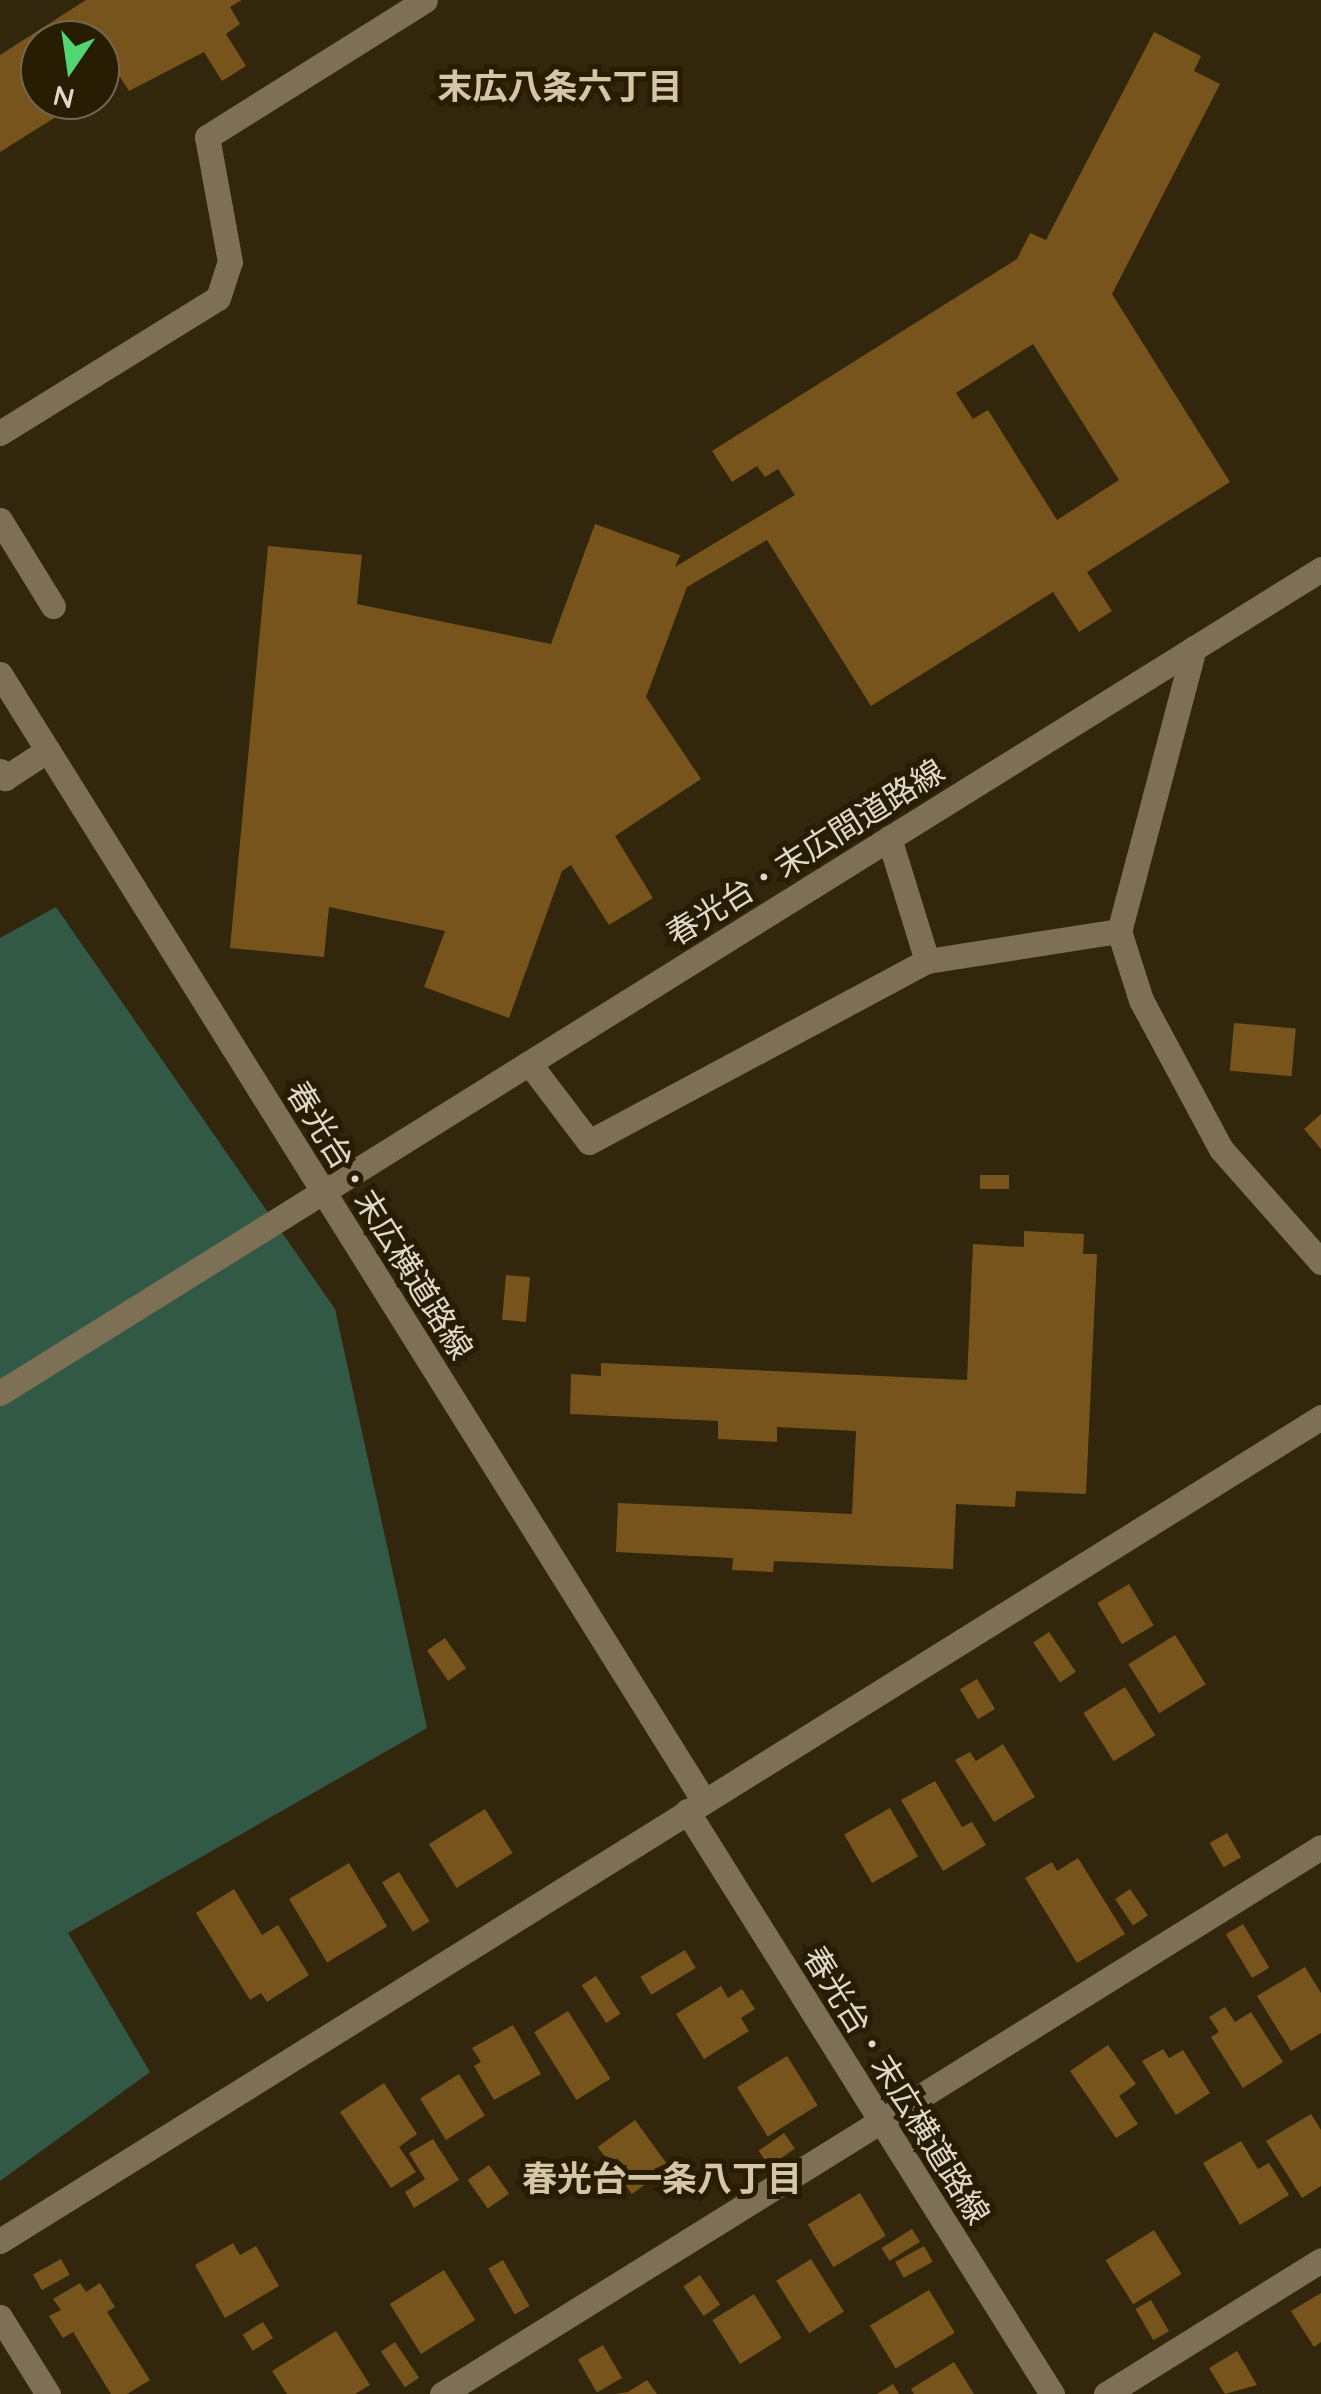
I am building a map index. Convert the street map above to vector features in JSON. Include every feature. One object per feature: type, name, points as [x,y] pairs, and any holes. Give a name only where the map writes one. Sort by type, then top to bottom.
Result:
[{"type":"street","points":[[0,433],[218,298],[230,262],[207,137],[425,0]]},
{"type":"street","points":[[0,520],[53,606]]},
{"type":"street","name":"春光台・末広間道路線","points":[[0,1393],[1321,568]]},
{"type":"street","points":[[1194,648],[1119,930],[1141,1000],[1221,1149],[1321,1262]]},
{"type":"street","name":"春光台・末広横道路線","points":[[0,674],[324,1191],[881,2120],[1052,2394]]},
{"type":"street","points":[[0,771],[5,778],[48,750]]},
{"type":"street","points":[[889,838],[926,961]]},
{"type":"street","points":[[529,1063],[589,1142],[926,961],[1119,930]]},
{"type":"street","points":[[0,2242],[1321,1418]]},
{"type":"street","points":[[442,2394],[1321,1847]]},
{"type":"street","points":[[1106,2394],[1321,2260]]},
{"type":"street","points":[[0,2317],[48,2394]]},
{"type":"green space","points":[[56,907],[335,1309],[427,1728],[68,1933],[150,2072],[0,2181],[0,938]]},
{"type":"building","points":[[86,0],[242,0],[230,7],[240,24],[226,34],[246,66],[222,81],[204,52],[129,91],[120,77],[120,20],[55,20]]},
{"type":"building","points":[[1154,32],[1201,56],[1194,71],[1220,84],[1112,294],[1230,482],[1087,572],[1112,611],[1079,632],[1053,592],[871,706],[767,540],[687,587],[646,697],[701,779],[615,836],[653,898],[609,925],[571,865],[562,871],[509,1018],[424,987],[445,931],[329,907],[324,957],[230,948],[268,546],[362,555],[357,604],[551,644],[595,524],[680,555],[675,567],[795,495],[778,469],[765,477],[757,466],[732,482],[712,451],[1017,259],[1030,233],[1046,240]],"holes":[[[1033,344],[1119,480],[1057,520],[988,410],[973,419],[956,393]]]},
{"type":"building","points":[[20,42],[20,120],[51,120],[0,152],[0,55]]},
{"type":"building","points":[[1234,1023],[1296,1028],[1292,1076],[1230,1071]]},
{"type":"building","points":[[1321,1114],[1321,1149],[1304,1129]]},
{"type":"building","points":[[980,1175],[1009,1175],[1009,1189],[980,1189]]},
{"type":"building","points":[[1024,1231],[1084,1234],[1083,1254],[1097,1254],[1086,1494],[1016,1491],[1015,1507],[956,1504],[953,1569],[774,1561],[773,1572],[732,1570],[733,1558],[616,1552],[618,1503],[852,1514],[856,1431],[777,1427],[777,1442],[718,1439],[718,1421],[570,1414],[571,1374],[601,1376],[601,1363],[967,1380],[973,1244],[1024,1247]]},
{"type":"building","points":[[506,1275],[530,1277],[526,1322],[502,1320]]},
{"type":"building","points":[[1129,1584],[1154,1625],[1122,1644],[1097,1603]]},
{"type":"building","points":[[1049,1632],[1076,1672],[1060,1682],[1033,1643]]},
{"type":"building","points":[[1175,1635],[1206,1684],[1159,1713],[1128,1664]]},
{"type":"building","points":[[445,1638],[466,1668],[448,1681],[427,1651]]},
{"type":"building","points":[[977,1679],[995,1709],[978,1719],[960,1689]]},
{"type":"building","points":[[1125,1687],[1155,1735],[1114,1761],[1083,1713]]},
{"type":"building","points":[[1003,1744],[1035,1797],[994,1822],[955,1760],[970,1752],[976,1761]]},
{"type":"building","points":[[935,1781],[962,1827],[972,1822],[986,1845],[943,1871],[901,1800]]},
{"type":"building","points":[[890,1808],[918,1856],[872,1883],[844,1834]]},
{"type":"building","points":[[485,1809],[513,1853],[457,1888],[429,1844]]},
{"type":"building","points":[[1227,1833],[1241,1857],[1224,1867],[1210,1843]]},
{"type":"building","points":[[1078,1858],[1125,1934],[1077,1963],[1025,1878],[1052,1862],[1057,1871]]},
{"type":"building","points":[[349,1863],[387,1926],[327,1962],[289,1899]]},
{"type":"building","points":[[399,1872],[430,1921],[413,1932],[382,1883]]},
{"type":"building","points":[[234,1889],[262,1935],[278,1925],[309,1975],[267,2002],[261,1993],[250,2000],[196,1913]]},
{"type":"building","points":[[1130,1889],[1148,1916],[1133,1926],[1115,1899]]},
{"type":"building","points":[[1243,1924],[1269,1968],[1252,1978],[1226,1934]]},
{"type":"building","points":[[685,1950],[696,1968],[651,1995],[640,1977]]},
{"type":"building","points":[[1305,1967],[1321,1993],[1321,2033],[1291,2051],[1257,1996]]},
{"type":"building","points":[[596,1976],[621,2014],[606,2023],[582,1985]]},
{"type":"building","points":[[721,1986],[728,1998],[742,1989],[755,2009],[741,2018],[749,2031],[704,2059],[676,2014]]},
{"type":"building","points":[[1225,2007],[1235,2022],[1251,2012],[1283,2062],[1243,2088],[1211,2037],[1219,2032],[1209,2017]]},
{"type":"building","points":[[568,2011],[610,2079],[576,2100],[534,2032]]},
{"type":"building","points":[[513,2025],[541,2074],[494,2100],[474,2066],[481,2062],[472,2048]]},
{"type":"building","points":[[1108,2045],[1136,2084],[1119,2096],[1138,2124],[1116,2138],[1070,2071]]},
{"type":"building","points":[[1163,2049],[1169,2058],[1183,2050],[1210,2093],[1176,2115],[1142,2061]]},
{"type":"building","points":[[787,2056],[818,2105],[768,2136],[737,2087]]},
{"type":"building","points":[[459,2074],[485,2116],[446,2140],[420,2098]]},
{"type":"building","points":[[384,2083],[417,2134],[399,2147],[416,2172],[391,2188],[340,2112]]},
{"type":"building","points":[[1311,2114],[1321,2130],[1321,2186],[1302,2198],[1266,2141]]},
{"type":"building","points":[[635,2120],[669,2167],[632,2194],[598,2147]]},
{"type":"building","points":[[784,2133],[795,2149],[770,2166],[759,2151]]},
{"type":"building","points":[[433,2139],[459,2180],[414,2208],[405,2192],[425,2179],[409,2153]]},
{"type":"building","points":[[1241,2141],[1258,2169],[1269,2163],[1289,2195],[1240,2225],[1203,2163]]},
{"type":"building","points":[[489,2165],[509,2194],[488,2209],[468,2180]]},
{"type":"building","points":[[860,2193],[886,2236],[833,2267],[808,2224]]},
{"type":"building","points":[[912,2229],[920,2242],[889,2261],[881,2248]]},
{"type":"building","points":[[1154,2230],[1182,2274],[1133,2304],[1106,2260]]},
{"type":"building","points":[[233,2243],[240,2255],[256,2246],[279,2286],[225,2318],[195,2265]]},
{"type":"building","points":[[924,2246],[933,2262],[904,2278],[895,2262]]},
{"type":"building","points":[[61,2259],[70,2275],[42,2290],[33,2275]]},
{"type":"building","points":[[811,2259],[844,2312],[809,2333],[776,2281]]},
{"type":"building","points":[[503,2260],[530,2306],[515,2314],[488,2268]]},
{"type":"building","points":[[444,2270],[475,2320],[421,2354],[390,2304]]},
{"type":"building","points":[[700,2275],[720,2305],[704,2316],[683,2286]]},
{"type":"building","points":[[80,2283],[86,2292],[100,2283],[115,2307],[107,2312],[150,2380],[127,2394],[111,2394],[73,2332],[63,2338],[49,2316],[61,2310],[53,2299]]},
{"type":"building","points":[[929,2290],[955,2333],[896,2368],[870,2326]]},
{"type":"building","points":[[1321,2293],[1321,2342],[1314,2347],[1291,2311]]},
{"type":"building","points":[[754,2294],[782,2338],[740,2364],[712,2320]]},
{"type":"building","points":[[1151,2300],[1169,2331],[1153,2340],[1135,2309]]},
{"type":"building","points":[[263,2322],[273,2338],[253,2351],[243,2335]]},
{"type":"building","points":[[336,2331],[370,2385],[355,2394],[287,2394],[272,2371]]},
{"type":"building","points":[[395,2342],[419,2378],[405,2387],[381,2352]]},
{"type":"building","points":[[603,2345],[622,2378],[597,2392],[578,2360]]},
{"type":"building","points":[[1237,2351],[1257,2385],[1225,2394],[1209,2368]]},
{"type":"building","points":[[954,2362],[974,2394],[914,2394],[911,2389]]},
{"type":"building","points":[[647,2380],[657,2394],[615,2394],[628,2392]]},
{"type":"building","points":[[893,2384],[899,2394],[877,2394]]},
{"type":"district","name":"末広八条六丁目","points":[[560,86]]},
{"type":"district","name":"春光台一条八丁目","points":[[662,2178]]}]
